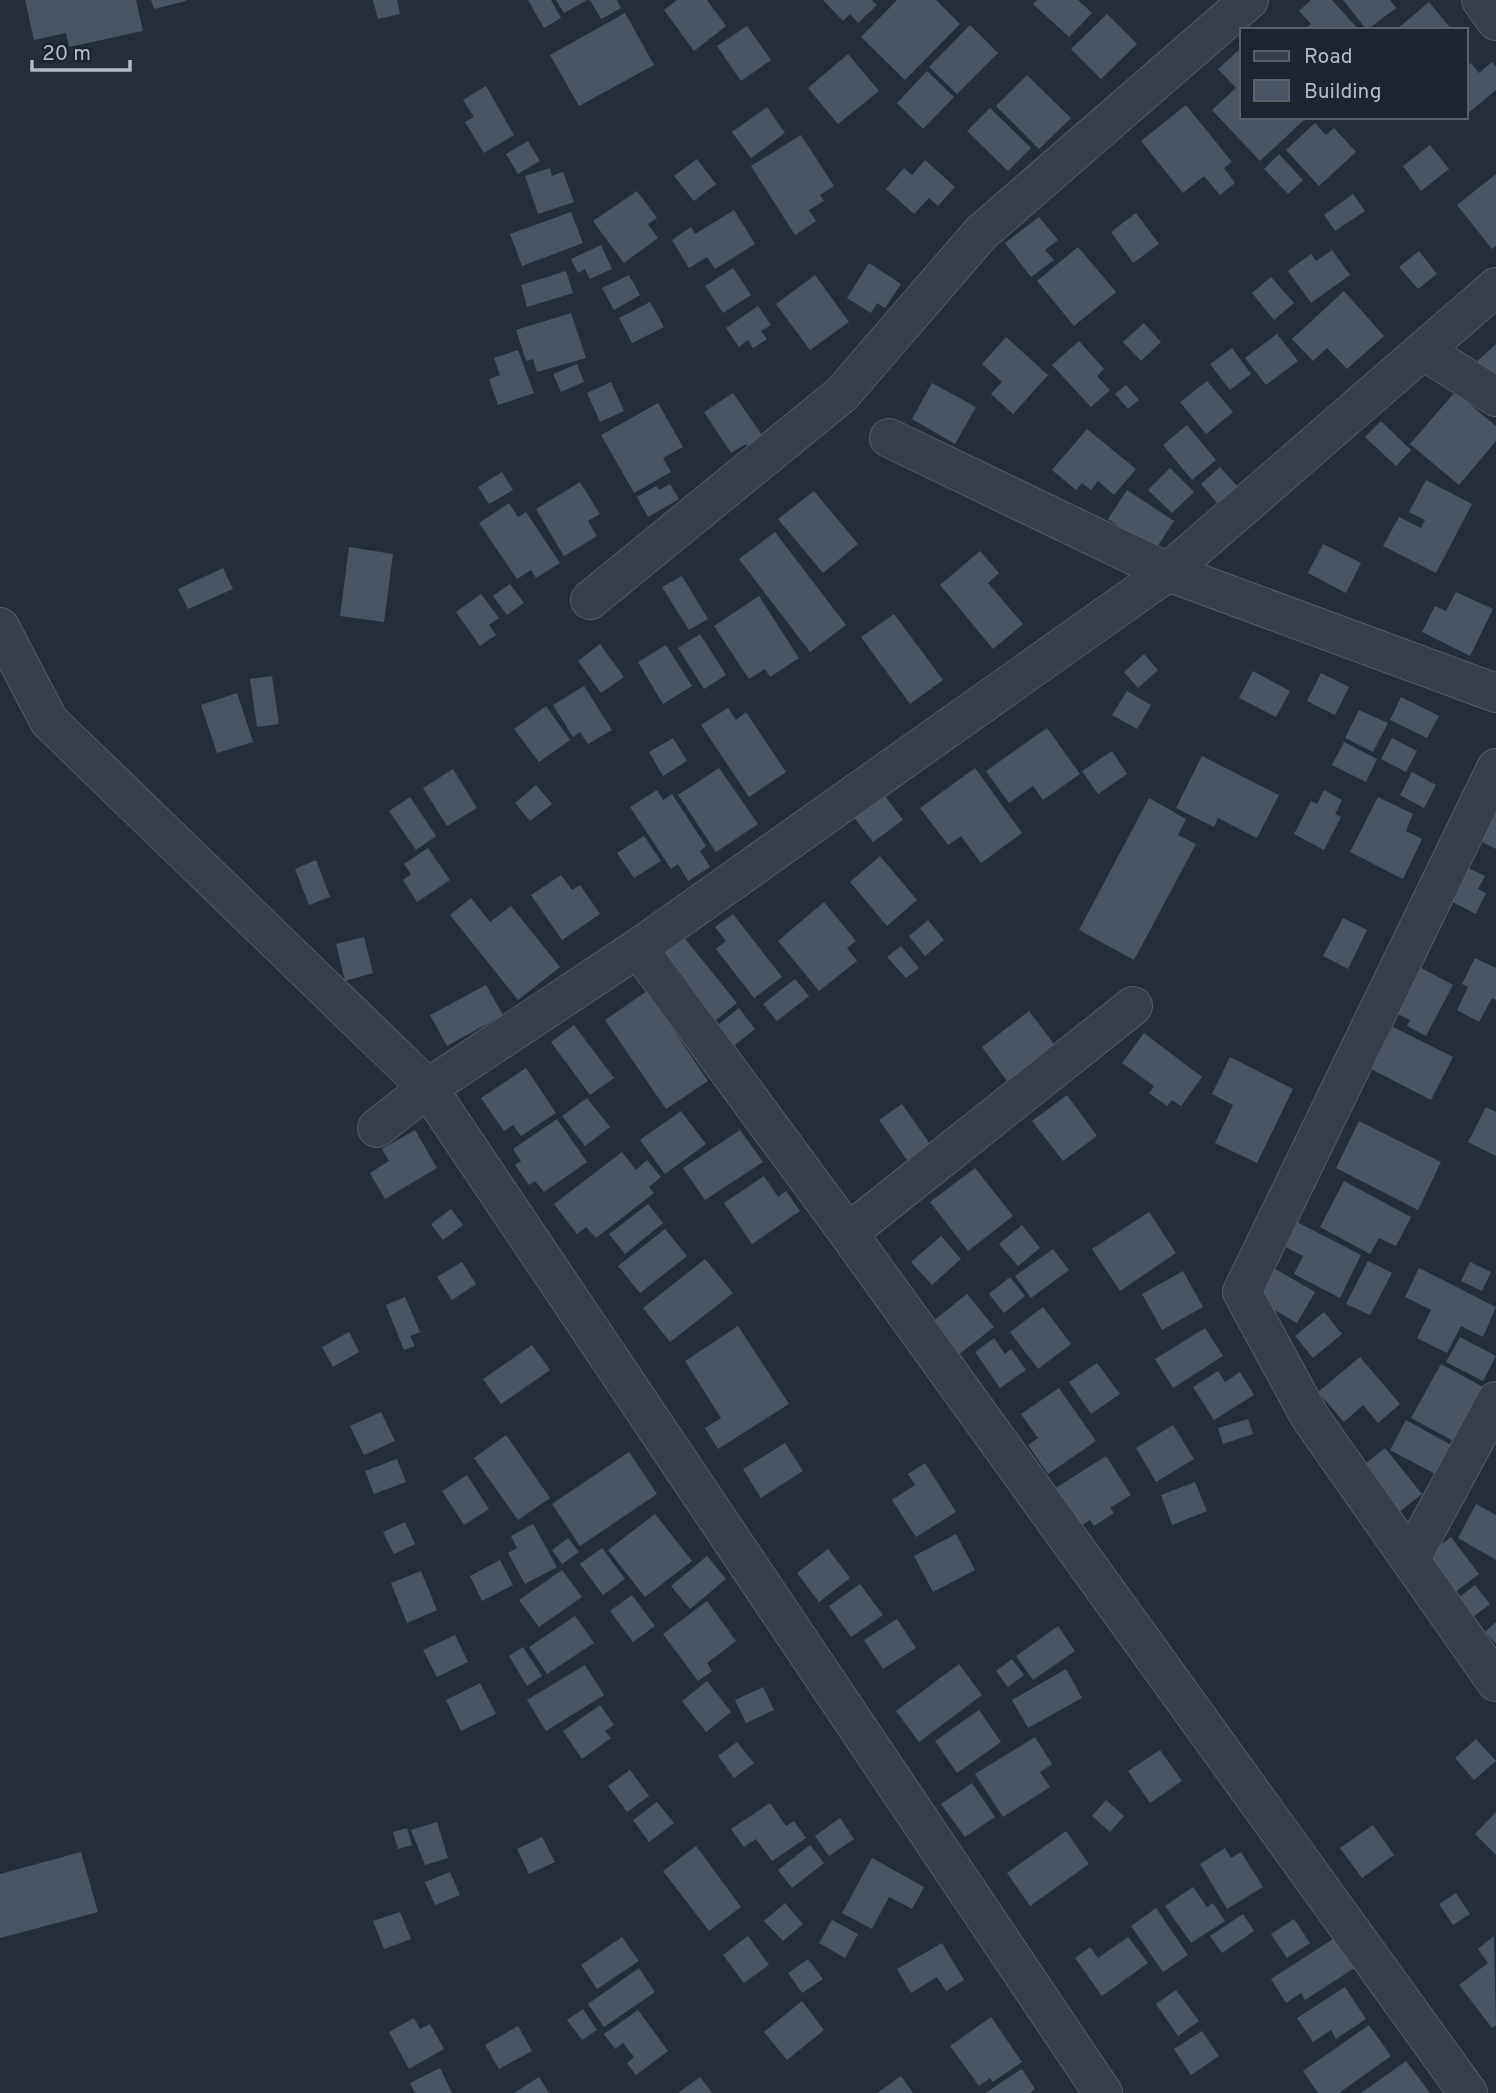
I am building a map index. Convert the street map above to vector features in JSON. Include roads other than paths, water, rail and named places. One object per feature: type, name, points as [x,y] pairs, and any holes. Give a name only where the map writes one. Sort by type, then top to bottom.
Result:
[{"type":"street","points":[[590,600],[842,394],[981,233],[1249,0]]},
{"type":"street","points":[[1480,0],[1496,21]]},
{"type":"street","points":[[377,1128],[428,1088],[638,948],[1168,572],[1496,287]]},
{"type":"street","points":[[1424,351],[1496,397]]},
{"type":"street","points":[[889,438],[1168,572],[1496,693]]},
{"type":"street","points":[[0,626],[49,721],[428,1088],[1103,2093]]},
{"type":"street","points":[[1496,768],[1242,1292],[1310,1417],[1496,1682]]},
{"type":"street","points":[[638,948],[849,1233],[1468,2093]]},
{"type":"street","points":[[849,1233],[1133,1006]]},
{"type":"street","points":[[1410,1560],[1496,1401]]},
{"type":"street","points":[[1483,2093],[1496,2078]]}]
